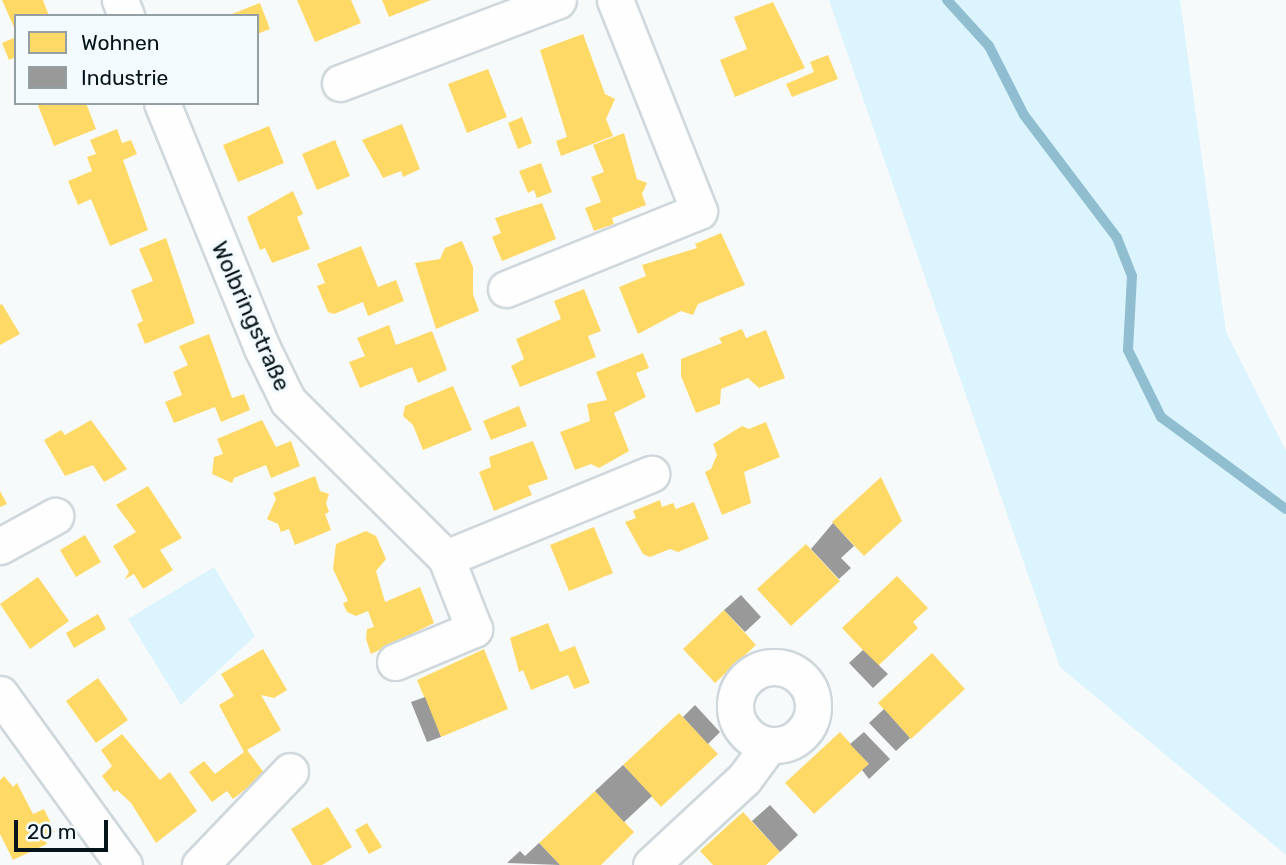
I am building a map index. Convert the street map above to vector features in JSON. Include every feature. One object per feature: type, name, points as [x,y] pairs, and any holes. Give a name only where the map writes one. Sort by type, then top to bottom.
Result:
[{"type":"street","points":[[340,83],[558,0]]},
{"type":"street","points":[[506,289],[699,211],[615,0]]},
{"type":"street","name":"Wolbringstraße","points":[[163,105],[262,348],[288,401],[446,558],[474,629],[395,662]]},
{"type":"street","points":[[446,558],[651,474]]},
{"type":"street","points":[[0,546],[55,516]]},
{"type":"street","points":[[0,694],[124,865]]},
{"type":"street","points":[[651,865],[744,779],[769,745]]},
{"type":"street","points":[[200,865],[290,771]]},
{"type":"shaded area","points":[[829,0],[1180,0],[1226,332],[1286,451],[1286,855],[1060,667]]},
{"type":"shaded area","points":[[214,567],[255,636],[181,705],[128,619]]},
{"type":"building: Wohnen","points":[[2,0],[43,0],[48,14],[14,14],[14,27]]},
{"type":"building: Wohnen","points":[[297,0],[351,0],[361,23],[315,42]]},
{"type":"building: Wohnen","points":[[382,0],[431,0],[389,17]]},
{"type":"building: Wohnen","points":[[773,2],[805,68],[735,97],[720,60],[747,49],[734,17]]},
{"type":"building: Wohnen","points":[[260,3],[270,29],[259,33],[259,14],[232,14]]},
{"type":"building: Wohnen","points":[[583,34],[605,94],[615,99],[606,119],[613,136],[561,156],[556,141],[567,137],[540,50]]},
{"type":"building: Wohnen","points":[[14,38],[14,58],[9,60],[2,43]]},
{"type":"building: Wohnen","points":[[828,55],[838,79],[792,97],[786,84],[814,72],[810,62]]},
{"type":"building: Wohnen","points":[[488,69],[507,117],[467,133],[448,84]]},
{"type":"building: Wohnen","points":[[38,105],[87,105],[96,129],[54,146]]},
{"type":"building: Wohnen","points":[[522,117],[532,143],[518,149],[508,123]]},
{"type":"building: Wohnen","points":[[402,124],[420,169],[403,177],[401,171],[383,178],[362,140]]},
{"type":"building: Wohnen","points":[[269,126],[284,163],[238,182],[223,145]]},
{"type":"building: Wohnen","points":[[117,129],[122,143],[131,140],[137,154],[123,160],[148,230],[110,246],[91,199],[78,205],[68,181],[92,171],[87,157],[96,154],[90,140]]},
{"type":"building: Wohnen","points":[[624,133],[637,179],[647,183],[642,194],[646,205],[612,218],[614,224],[594,231],[585,208],[601,202],[591,177],[604,172],[593,145]]},
{"type":"building: Wohnen","points":[[335,140],[350,176],[317,190],[302,154]]},
{"type":"building: Wohnen","points":[[541,163],[552,192],[537,198],[534,190],[528,193],[519,171]]},
{"type":"building: Wohnen","points":[[293,191],[303,214],[297,217],[310,249],[272,263],[265,248],[260,250],[247,217]]},
{"type":"building: Wohnen","points":[[542,203],[556,239],[502,261],[492,237],[501,233],[495,218]]},
{"type":"building: Wohnen","points":[[721,233],[745,285],[698,304],[693,315],[681,311],[638,334],[619,287],[646,276],[642,265],[697,248],[695,244]]},
{"type":"building: Wohnen","points":[[166,238],[195,323],[145,344],[137,324],[143,321],[131,290],[153,281],[139,249]]},
{"type":"building: Wohnen","points":[[462,241],[473,267],[473,294],[479,311],[436,329],[415,263],[440,259],[445,248]]},
{"type":"building: Wohnen","points":[[361,246],[378,287],[396,280],[404,301],[368,316],[363,302],[334,314],[328,312],[317,286],[325,283],[317,264]]},
{"type":"building: Wohnen","points":[[584,289],[601,331],[588,336],[596,357],[520,387],[511,366],[524,359],[516,339],[561,319],[554,301]]},
{"type":"building: Wohnen","points":[[2,304],[20,334],[0,345],[0,305]]},
{"type":"building: Wohnen","points":[[389,325],[396,345],[432,331],[447,370],[418,383],[412,367],[360,388],[349,362],[365,356],[357,338]]},
{"type":"building: Wohnen","points":[[742,329],[746,338],[766,330],[785,378],[759,388],[748,378],[721,389],[720,404],[696,413],[681,376],[681,359],[722,343],[719,338]]},
{"type":"building: Wohnen","points":[[209,334],[232,398],[244,394],[250,410],[221,422],[215,407],[174,423],[165,402],[182,395],[173,372],[188,365],[179,346]]},
{"type":"building: Wohnen","points":[[643,353],[649,368],[636,373],[646,397],[614,413],[629,451],[599,468],[591,464],[575,470],[560,432],[590,421],[587,404],[607,400],[596,372]]},
{"type":"building: Wohnen","points":[[453,386],[472,430],[423,450],[413,425],[403,416],[405,406]]},
{"type":"building: Wohnen","points":[[519,406],[527,426],[491,440],[483,421]]},
{"type":"building: Wohnen","points":[[91,420],[127,469],[104,482],[93,465],[65,476],[44,440],[61,430],[65,435]]},
{"type":"building: Wohnen","points":[[262,420],[276,447],[291,441],[300,466],[271,478],[266,465],[234,478],[232,483],[212,474],[214,457],[223,454],[217,439]]},
{"type":"building: Wohnen","points":[[766,422],[780,457],[744,472],[751,503],[722,515],[705,472],[711,469],[717,455],[713,444],[742,426],[749,429]]},
{"type":"building: Wohnen","points":[[533,441],[548,479],[528,486],[532,495],[494,511],[479,472],[491,467],[489,457]]},
{"type":"building: Wohnen","points":[[315,476],[320,491],[329,494],[326,503],[329,512],[325,514],[331,530],[295,545],[289,529],[281,532],[278,524],[267,519],[276,499],[273,493]]},
{"type":"building: Wohnen","points":[[881,477],[902,521],[864,556],[832,522]]},
{"type":"building: Wohnen","points":[[148,486],[182,538],[160,550],[173,570],[143,589],[134,574],[125,579],[129,572],[113,546],[136,532],[116,505]]},
{"type":"building: Wohnen","points":[[0,491],[7,504],[0,507]]},
{"type":"building: Wohnen","points":[[660,500],[662,507],[673,503],[676,509],[694,502],[709,539],[678,552],[670,549],[650,557],[643,554],[625,522],[636,518],[633,511]]},
{"type":"building: Wohnen","points":[[594,527],[613,573],[569,591],[550,545]]},
{"type":"building: Wohnen","points":[[366,531],[376,536],[386,559],[376,571],[385,602],[420,587],[434,623],[371,654],[366,639],[367,629],[374,627],[368,611],[356,616],[347,612],[343,603],[348,601],[333,569],[336,544]]},
{"type":"building: Wohnen","points":[[85,535],[101,562],[76,577],[60,550]]},
{"type":"building: Wohnen","points":[[806,544],[840,581],[791,626],[757,589]]},
{"type":"building: Wohnen","points":[[897,576],[928,608],[913,622],[918,628],[878,666],[842,628]]},
{"type":"building: Wohnen","points":[[38,577],[69,621],[30,649],[0,604]]},
{"type":"building: Wohnen","points":[[724,610],[756,645],[715,683],[683,649]]},
{"type":"building: Wohnen","points":[[98,614],[106,629],[74,648],[66,633]]},
{"type":"building: Wohnen","points":[[548,623],[560,652],[575,646],[590,683],[574,689],[568,675],[531,690],[523,670],[519,672],[510,638]]},
{"type":"building: Wohnen","points":[[263,649],[287,690],[274,698],[261,695],[281,730],[247,750],[265,774],[233,799],[227,791],[212,802],[189,772],[204,761],[215,774],[244,752],[219,705],[234,696],[221,674]]},
{"type":"building: Wohnen","points":[[484,649],[508,709],[441,737],[417,680]]},
{"type":"building: Wohnen","points":[[932,653],[965,689],[911,739],[878,703]]},
{"type":"building: Wohnen","points":[[98,678],[128,720],[96,743],[66,701]]},
{"type":"building: Wohnen","points":[[679,713],[718,754],[661,807],[623,765]]},
{"type":"building: Wohnen","points":[[840,732],[869,764],[814,814],[785,783]]},
{"type":"building: Wohnen","points":[[122,734],[160,780],[170,772],[197,811],[156,843],[131,803],[117,790],[114,792],[102,776],[112,766],[101,750]]},
{"type":"building: Wohnen","points":[[4,776],[13,787],[17,783],[33,814],[44,809],[55,832],[44,837],[47,844],[13,860],[0,834],[0,780]]},
{"type":"building: Wohnen","points":[[595,791],[634,832],[601,865],[560,865],[539,843]]},
{"type":"building: Wohnen","points":[[328,807],[352,847],[322,865],[312,865],[291,829]]},
{"type":"building: Wohnen","points":[[743,812],[780,852],[766,865],[713,865],[700,851]]},
{"type":"building: Wohnen","points":[[367,823],[382,847],[369,854],[355,830]]},
{"type":"building: Industrie","points":[[833,523],[854,546],[841,558],[851,568],[839,579],[811,549]]},
{"type":"building: Industrie","points":[[741,595],[761,617],[745,632],[724,610]]},
{"type":"building: Industrie","points":[[863,650],[888,674],[873,688],[849,663]]},
{"type":"building: Industrie","points":[[425,697],[441,737],[427,742],[411,702]]},
{"type":"building: Industrie","points":[[695,705],[720,732],[708,744],[683,717]]},
{"type":"building: Industrie","points":[[884,709],[910,738],[896,751],[869,723]]},
{"type":"building: Industrie","points":[[864,732],[890,759],[869,779],[862,770],[869,764],[850,744]]},
{"type":"building: Industrie","points":[[623,765],[652,796],[624,822],[595,791]]},
{"type":"building: Industrie","points":[[770,805],[798,835],[780,852],[752,821]]},
{"type":"building: Industrie","points":[[539,843],[560,865],[507,863],[520,851],[525,856]]},
{"type":"waterway","points":[[947,0],[989,46],[1024,115],[1117,238],[1132,276],[1128,350],[1161,417],[1286,509]]}]
